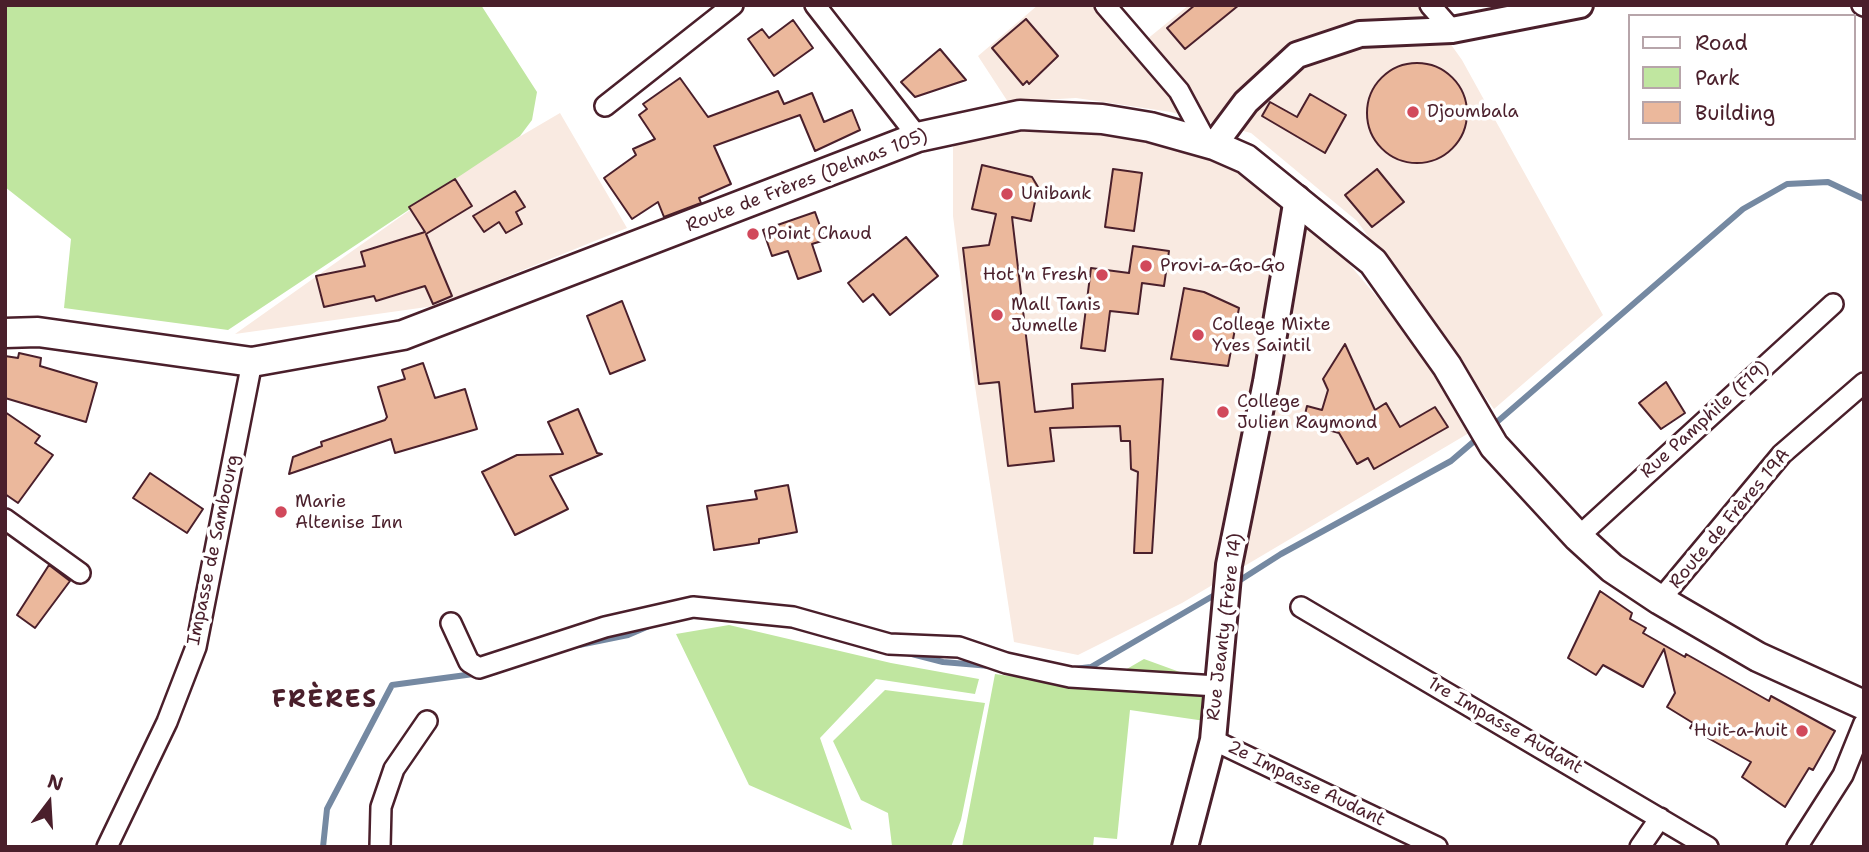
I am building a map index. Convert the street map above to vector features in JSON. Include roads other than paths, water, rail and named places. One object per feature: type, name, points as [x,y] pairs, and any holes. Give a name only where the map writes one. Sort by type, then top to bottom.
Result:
[{"type":"main road","name":"Route de Frères (Delmas 105)","points":[[5,333],[38,331],[252,362],[403,335],[918,137],[1020,115],[1102,119],[1150,127],[1210,144],[1246,159],[1373,262],[1447,366],[1494,446],[1578,537],[1612,568],[1660,600],[1758,657],[1864,705]]},
{"type":"street","points":[[604,106],[733,5]]},
{"type":"street","points":[[815,5],[918,137]]},
{"type":"street","points":[[1105,5],[1179,91],[1210,144],[1246,102],[1297,55],[1360,34],[1452,30],[1580,5]]},
{"type":"street","points":[[1430,5],[1452,30]]},
{"type":"street","name":"Rue Jeanty (Frère 14)","points":[[1185,847],[1213,740],[1229,565],[1266,382],[1297,198]]},
{"type":"street","name":"Rue Pamphile (F19)","points":[[1578,537],[1833,304]]},
{"type":"street","name":"Impasse de Sambourg","points":[[107,847],[167,722],[196,647],[252,362]]},
{"type":"street","name":"Route de Frères 19A","points":[[1660,600],[1782,454],[1864,383]]},
{"type":"street","points":[[5,519],[80,573]]},
{"type":"street","points":[[450,623],[469,663],[479,668],[605,627],[693,607],[793,617],[889,644],[959,647],[1006,663],[1070,677],[1217,686]]},
{"type":"street","name":"1re Impasse Audant","points":[[1301,607],[1708,847]]},
{"type":"street","points":[[380,847],[381,807],[394,769],[427,721]]},
{"type":"street","points":[[1797,847],[1843,775],[1864,723]]},
{"type":"street","name":"2e Impasse Audant","points":[[1213,740],[1437,847]]},
{"type":"street","points":[[1640,847],[1660,818]]},
{"type":"waterway","points":[[1490,428],[1743,209],[1787,184],[1828,182],[1864,199]]},
{"type":"waterway","points":[[1234,584],[1281,554],[1451,461],[1479,437]]},
{"type":"waterway","points":[[1074,669],[1091,667],[1218,593]]},
{"type":"waterway","points":[[579,645],[628,635],[649,626]]},
{"type":"waterway","points":[[908,653],[943,662],[990,666]]},
{"type":"waterway","points":[[323,847],[327,809],[392,685],[481,673]]},
{"type":"place","name":"Djoumbala","points":[[1413,112]]},
{"type":"place","name":"Unibank","points":[[1007,194]]},
{"type":"place","name":"Point Chaud","points":[[753,234]]},
{"type":"place","name":"Provi-a-Go-Go","points":[[1146,266]]},
{"type":"place","name":"Hot 'n Fresh","points":[[1102,275]]},
{"type":"place","name":"Mall Tanis Jumelle","points":[[997,315]]},
{"type":"place","name":"College Mixte Yves Saintil","points":[[1198,335]]},
{"type":"place","name":"College Julien Raymond","points":[[1223,412]]},
{"type":"place","name":"Marie Altenise Inn","points":[[281,512]]},
{"type":"place","name":"Huit-a-huit","points":[[1802,731]]},
{"type":"district","name":"FRÈRES","points":[[325,701]]}]
